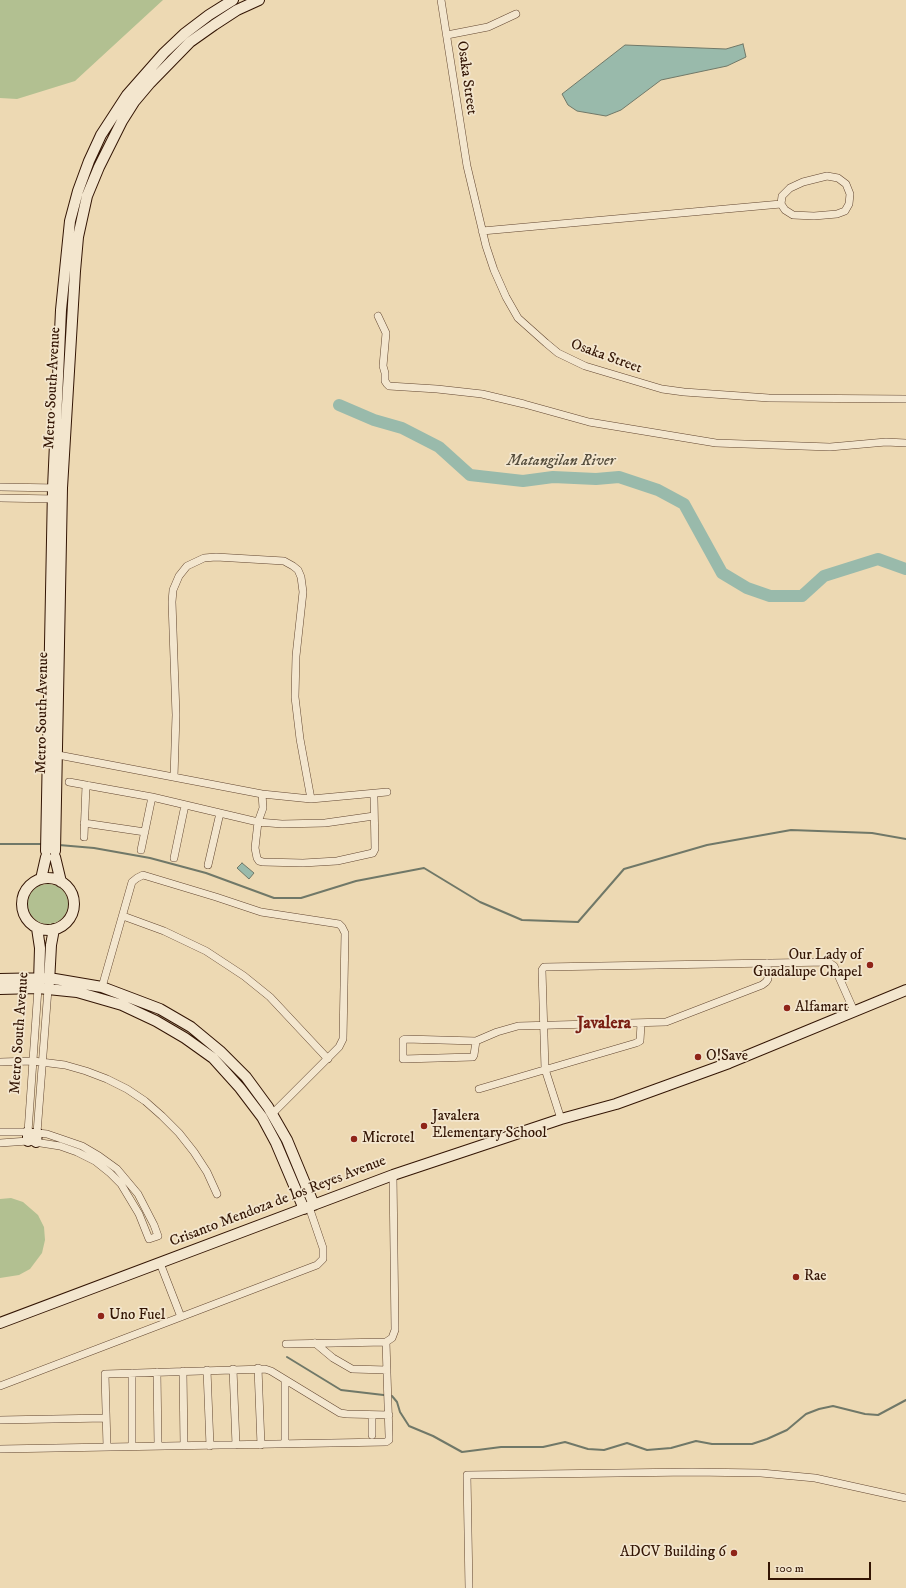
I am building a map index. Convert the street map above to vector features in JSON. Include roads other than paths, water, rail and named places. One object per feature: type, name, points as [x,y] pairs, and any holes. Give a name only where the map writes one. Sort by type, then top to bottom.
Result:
[{"type":"street","name":"Metro South Avenue","points":[[58,488],[60,331],[66,249],[70,221],[78,191],[101,136],[127,95],[184,34],[209,15],[233,0]]},
{"type":"street","name":"Metro South Avenue","points":[[41,879],[50,853],[51,838],[57,499],[78,238],[87,196],[107,149],[122,121],[134,102],[150,83],[190,42],[231,14],[259,0]]},
{"type":"street","name":"Osaka Street","points":[[441,0],[467,166],[482,231],[494,270],[506,297],[518,318],[533,333],[558,353],[585,366],[644,385],[684,392],[769,398],[906,400]]},
{"type":"street","points":[[447,35],[488,27],[516,14]]},
{"type":"street","points":[[827,176],[838,178],[846,184],[850,194],[849,204],[845,211],[837,214],[814,216],[793,215],[785,210],[781,204],[782,196],[790,188],[803,182],[827,176]]},
{"type":"street","points":[[482,231],[781,204]]},
{"type":"street","points":[[378,316],[386,333],[383,366],[385,381],[389,386],[482,394],[589,422],[716,443],[830,447],[886,442],[906,443]]},
{"type":"street","points":[[0,487],[58,488]]},
{"type":"street","points":[[0,498],[57,499]]},
{"type":"street","points":[[174,777],[176,715],[172,602],[173,590],[179,576],[187,566],[204,558],[216,557],[284,561],[298,570],[303,592],[296,656],[295,697],[301,747],[310,799]]},
{"type":"street","points":[[53,754],[262,794],[310,799],[387,792]]},
{"type":"street","points":[[69,782],[152,797],[258,822],[282,824],[326,824],[374,816]]},
{"type":"street","points":[[84,837],[86,785]]},
{"type":"street","points":[[262,794],[263,808],[258,822],[255,848],[259,861],[303,863],[337,861],[374,853],[374,798]]},
{"type":"street","points":[[141,850],[152,797]]},
{"type":"street","points":[[174,858],[185,805]]},
{"type":"street","points":[[208,865],[220,813]]},
{"type":"street","points":[[84,823],[145,832]]},
{"type":"street","name":"Metro South Avenue","points":[[32,1137],[33,1061],[44,978],[54,929],[67,921],[73,908],[71,893],[61,882],[50,853]]},
{"type":"street","points":[[102,987],[132,882],[143,875],[261,912],[339,924],[345,933],[343,1039],[340,1047],[272,1114]]},
{"type":"street","points":[[54,929],[48,930],[37,928],[31,924],[25,916],[22,902],[25,892],[29,887],[41,879],[51,879],[61,882]]},
{"type":"street","points":[[123,916],[164,931],[206,952],[244,976],[270,997],[328,1059]]},
{"type":"street","name":"Metro South Avenue","points":[[37,928],[44,978]]},
{"type":"street","points":[[561,1119],[545,1069],[542,970],[544,966],[822,961],[831,963],[854,1011]]},
{"type":"street","points":[[476,1040],[473,1057],[403,1059],[403,1040],[405,1039],[476,1040],[518,1026],[641,1024],[666,1022],[762,985],[768,979],[767,963]]},
{"type":"street","points":[[0,979],[44,978],[102,987],[160,1010],[191,1027],[220,1051],[246,1077],[272,1114],[287,1140],[324,1254],[321,1263],[313,1267],[0,1386]]},
{"type":"street","name":"Metro South Avenue","points":[[32,1137],[42,1062],[43,989]]},
{"type":"street","points":[[0,990],[43,989],[77,992],[122,1005],[156,1021],[185,1038],[212,1058],[240,1088],[262,1117],[309,1207]]},
{"type":"street","name":"Crisanto Mendoza de los Reyes Avenue","points":[[0,1323],[393,1175],[561,1119],[616,1104],[729,1063],[906,990]]},
{"type":"street","points":[[479,1089],[636,1043],[640,1040],[641,1024]]},
{"type":"street","points":[[0,1062],[33,1061],[86,1071],[127,1089],[145,1102],[179,1133],[207,1172],[217,1194]]},
{"type":"street","points":[[0,1132],[32,1137],[58,1137],[82,1146],[116,1169],[138,1194],[154,1224],[158,1236],[149,1239],[140,1214],[120,1184],[105,1169],[94,1161],[77,1152],[32,1137],[0,1142]]},
{"type":"street","points":[[286,1344],[386,1342],[390,1340],[395,1330],[393,1175]]},
{"type":"street","points":[[160,1263],[181,1317]]},
{"type":"street","points":[[0,1449],[386,1442],[389,1439],[389,1415],[386,1342]]},
{"type":"street","points":[[316,1343],[333,1358],[352,1369],[387,1370]]},
{"type":"street","points":[[107,1447],[106,1374],[258,1368],[271,1371],[340,1413],[389,1415]]},
{"type":"street","points":[[258,1368],[261,1445]]},
{"type":"street","points":[[233,1369],[236,1445]]},
{"type":"street","points":[[207,1370],[210,1446]]},
{"type":"street","points":[[183,1371],[184,1446]]},
{"type":"street","points":[[157,1372],[158,1446]]},
{"type":"street","points":[[132,1373],[132,1446]]},
{"type":"street","points":[[285,1380],[285,1444]]},
{"type":"street","points":[[372,1415],[372,1435]]},
{"type":"street","points":[[0,1420],[106,1418]]},
{"type":"street","points":[[469,1588],[467,1475],[692,1472],[761,1473],[815,1478],[906,1498]]},
{"type":"waterway","name":"Matangilan River","points":[[339,405],[374,420],[402,428],[439,447],[470,475],[523,481],[553,477],[596,479],[619,477],[658,490],[684,504],[722,573],[747,588],[770,596],[802,596],[824,576],[878,559],[906,569]]},
{"type":"waterway","points":[[59,845],[94,848],[150,858],[206,873],[274,898],[301,898],[356,881],[424,868],[480,902],[522,920],[578,922],[624,869],[707,845],[791,830],[872,833],[906,839]]},
{"type":"waterway","points":[[0,844],[43,844]]},
{"type":"waterway","points":[[287,1357],[341,1390],[392,1396],[397,1402],[400,1412],[409,1426],[433,1436],[462,1452],[501,1447],[543,1447],[565,1442],[588,1449],[604,1450],[627,1443],[647,1450],[671,1448],[696,1441],[712,1444],[752,1444],[787,1430],[806,1414],[819,1409],[833,1406],[865,1414],[878,1415],[906,1400]]},
{"type":"place","name":"Our Lady of Guadalupe Chapel","points":[[870,965]]},
{"type":"place","name":"Alfamart","points":[[787,1008]]},
{"type":"place","name":"O!Save","points":[[698,1057]]},
{"type":"place","name":"Javalera Elementary School","points":[[424,1126]]},
{"type":"place","name":"Microtel","points":[[354,1139]]},
{"type":"place","name":"Rae","points":[[796,1277]]},
{"type":"place","name":"Uno Fuel","points":[[101,1316]]},
{"type":"place","name":"ADCV Building 6","points":[[734,1553]]},
{"type":"district","name":"Javalera","points":[[604,1024]]}]
